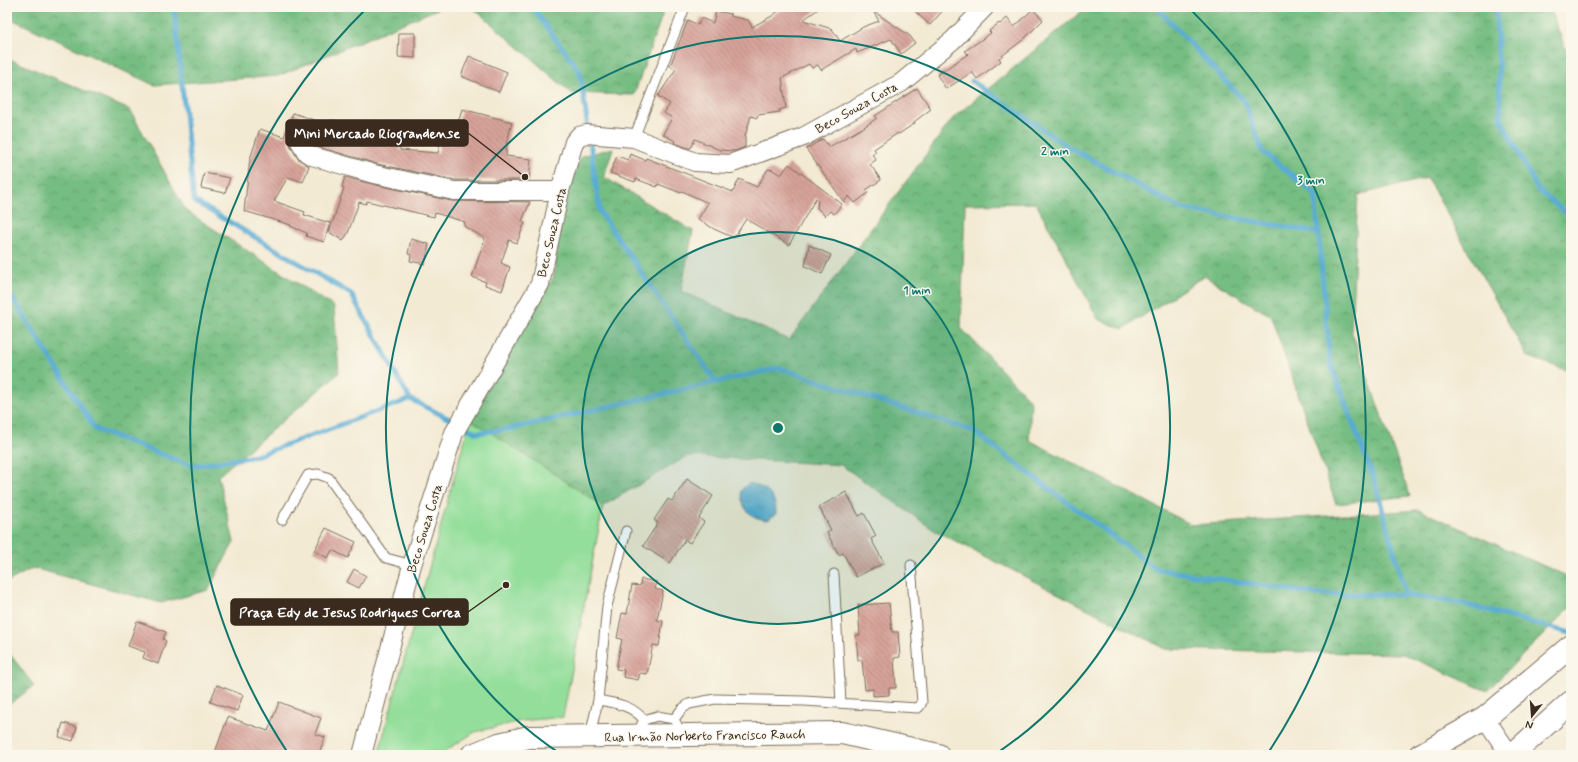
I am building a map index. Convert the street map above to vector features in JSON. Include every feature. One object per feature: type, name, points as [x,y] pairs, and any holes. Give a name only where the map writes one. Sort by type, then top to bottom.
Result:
[{"type":"street","name":"Beco Souza Costa","points":[[362,755],[412,565],[454,434],[540,284],[560,191],[574,142],[579,136],[586,134],[634,138],[695,162],[730,164],[796,139],[901,83],[953,40],[985,7]]},
{"type":"street","points":[[299,140],[307,153],[312,156],[374,174],[454,191],[560,191]]},
{"type":"street","points":[[1420,755],[1485,718],[1571,646]]},
{"type":"street","points":[[1485,718],[1511,755],[1571,702]]},
{"type":"street","name":"Rua Irmão Norberto Francisco Rauch","points":[[472,755],[499,744],[530,738],[590,737],[640,728],[678,727],[842,733],[938,755]]},
{"type":"lane","points":[[634,138],[685,7]]},
{"type":"lane","points":[[282,520],[308,475],[318,474],[329,478],[386,558],[412,565]]},
{"type":"lane","points":[[590,737],[598,700],[607,606],[626,531]]},
{"type":"lane","points":[[678,727],[682,709],[689,704],[715,698],[841,703],[918,708],[922,702],[911,565]]},
{"type":"lane","points":[[834,574],[841,703]]},
{"type":"lane","points":[[598,700],[621,704],[633,710],[640,728]]},
{"type":"green space","points":[[7,7],[442,7],[278,76],[154,85],[7,17]]},
{"type":"green space","points":[[472,7],[665,7],[634,95],[571,93]]},
{"type":"green space","points":[[1087,7],[1549,7],[1571,63],[1571,372],[1527,356],[1427,178],[1358,195],[1351,330],[1410,496],[1336,504],[1271,316],[1204,276],[1123,329],[1098,319],[1036,203],[965,204],[961,328],[1031,401],[1029,440],[1192,525],[1419,510],[1571,578],[1571,607],[1487,691],[1403,654],[1166,649],[934,530],[841,465],[688,456],[603,506],[574,651],[470,419],[554,276],[564,195],[582,156],[613,148],[604,177],[693,231],[681,291],[789,340],[953,118]]},
{"type":"green space","points":[[7,58],[130,110],[186,211],[334,307],[339,373],[218,476],[234,542],[208,590],[161,603],[33,568],[7,582],[7,376],[9,368],[7,366]]},
{"type":"green space","points":[[470,419],[603,506],[563,717],[521,721],[475,732],[441,755],[378,755]]},
{"type":"green space","points":[[7,650],[34,686],[7,706]]},
{"type":"water","points":[[749,483],[765,490],[772,497],[776,507],[776,514],[768,520],[752,515],[745,507],[741,496],[741,490]]},
{"type":"building","points":[[784,7],[821,7],[803,20],[832,29],[840,41],[863,27],[879,21],[873,11],[910,36],[915,43],[901,54],[891,39],[857,53],[856,49],[821,70],[818,65],[812,68],[809,64],[782,78],[786,108],[779,110],[780,112],[758,115],[757,118],[751,116],[745,136],[745,147],[735,151],[720,150],[695,139],[691,148],[688,148],[674,143],[675,141],[663,134],[672,118],[664,113],[670,104],[658,96],[676,69],[670,66],[688,20],[698,25],[701,18],[713,23],[716,11],[748,20],[752,27],[772,16]]},
{"type":"building","points":[[910,7],[946,7],[930,25]]},
{"type":"building","points":[[1033,9],[1043,20],[1023,40],[999,58],[1001,61],[977,79],[972,72],[946,89],[937,75],[968,54],[965,51],[991,33],[989,31],[999,23],[1000,24],[1007,18],[1014,27]]},
{"type":"building","points":[[399,33],[415,33],[415,58],[398,57]]},
{"type":"building","points":[[469,56],[507,72],[499,92],[461,76]]},
{"type":"building","points":[[917,88],[931,109],[914,122],[915,123],[874,149],[876,152],[872,154],[876,160],[870,164],[881,180],[866,190],[868,193],[855,203],[849,196],[844,202],[806,149],[823,139],[829,147],[864,127],[877,118],[875,116]]},
{"type":"building","points":[[462,109],[512,122],[507,142],[506,156],[531,159],[529,180],[455,180],[377,164],[316,146],[304,131],[298,130],[293,131],[290,135],[290,145],[298,159],[309,166],[303,182],[288,177],[274,201],[305,212],[304,215],[330,223],[324,242],[306,236],[307,233],[290,226],[291,225],[244,211],[250,159],[260,129],[284,137],[293,113],[329,125],[331,120],[364,127],[363,131],[390,134],[388,146],[400,147],[400,150],[438,153],[440,143],[452,145]]},
{"type":"building","points":[[630,154],[645,160],[646,158],[733,192],[739,179],[757,187],[768,169],[771,169],[781,175],[789,164],[842,204],[834,214],[830,211],[825,216],[817,208],[818,200],[816,198],[789,245],[746,219],[734,238],[714,229],[698,219],[708,203],[682,191],[681,193],[658,184],[657,187],[636,179],[635,182],[610,173],[617,156],[628,160]]},
{"type":"building","points":[[204,173],[230,178],[225,193],[201,188]]},
{"type":"building","points":[[345,177],[452,201],[530,202],[522,221],[525,222],[517,243],[509,240],[501,263],[510,267],[502,291],[485,285],[486,282],[472,277],[485,238],[465,227],[465,222],[435,213],[434,217],[367,201],[366,204],[359,202],[348,233],[343,241],[329,232],[344,188],[342,187]]},
{"type":"building","points":[[411,239],[429,244],[425,264],[410,261],[411,255],[408,254]]},
{"type":"building","points":[[809,245],[831,255],[822,274],[805,266]]},
{"type":"building","points":[[687,479],[713,496],[699,518],[704,522],[690,543],[685,540],[670,563],[643,546],[658,523],[654,520],[668,499],[672,501]]},
{"type":"building","points":[[846,492],[859,516],[864,513],[876,536],[871,539],[884,563],[856,577],[843,553],[839,555],[827,533],[831,530],[819,507]]},
{"type":"building","points":[[326,528],[356,542],[348,558],[332,550],[328,558],[314,551]]},
{"type":"building","points":[[354,569],[366,576],[359,588],[347,582]]},
{"type":"building","points":[[641,579],[657,582],[655,589],[663,591],[657,620],[663,621],[659,646],[653,645],[647,674],[640,673],[638,680],[623,677],[624,670],[616,669],[622,639],[617,638],[622,613],[627,614],[632,585],[640,586]]},
{"type":"building","points":[[889,603],[892,632],[898,632],[900,657],[894,658],[896,688],[889,688],[889,695],[873,696],[873,689],[865,690],[862,660],[858,660],[856,635],[860,635],[858,605]]},
{"type":"building","points":[[137,621],[166,632],[163,639],[166,641],[158,664],[143,658],[145,652],[128,646]]},
{"type":"building","points":[[217,685],[243,695],[237,711],[210,702]]},
{"type":"building","points":[[279,702],[321,718],[315,734],[325,737],[319,755],[296,755],[284,751],[283,755],[214,755],[228,717],[268,731]]},
{"type":"building","points":[[63,723],[77,727],[73,741],[59,737]]},
{"type":"waterway","points":[[174,7],[194,201],[351,294],[410,399],[477,433],[509,429],[779,368],[973,431],[1156,569],[1315,594],[1406,595],[1459,603],[1571,633]]},
{"type":"waterway","points":[[532,7],[580,72],[600,212],[716,382]]},
{"type":"waterway","points":[[1159,7],[1160,11],[1245,102],[1262,151],[1315,194],[1330,362],[1374,479],[1406,595]]},
{"type":"waterway","points":[[1496,7],[1501,119],[1538,190],[1571,217]]},
{"type":"waterway","points":[[972,81],[1065,145],[1180,208],[1319,233]]},
{"type":"waterway","points":[[7,289],[95,429],[192,466],[256,456],[410,399]]},
{"type":"place","name":"Mini Mercado Riograndense","points":[[525,177]]},
{"type":"place","name":"Praça Edy de Jesus Rodrigues Correa","points":[[506,585]]}]
